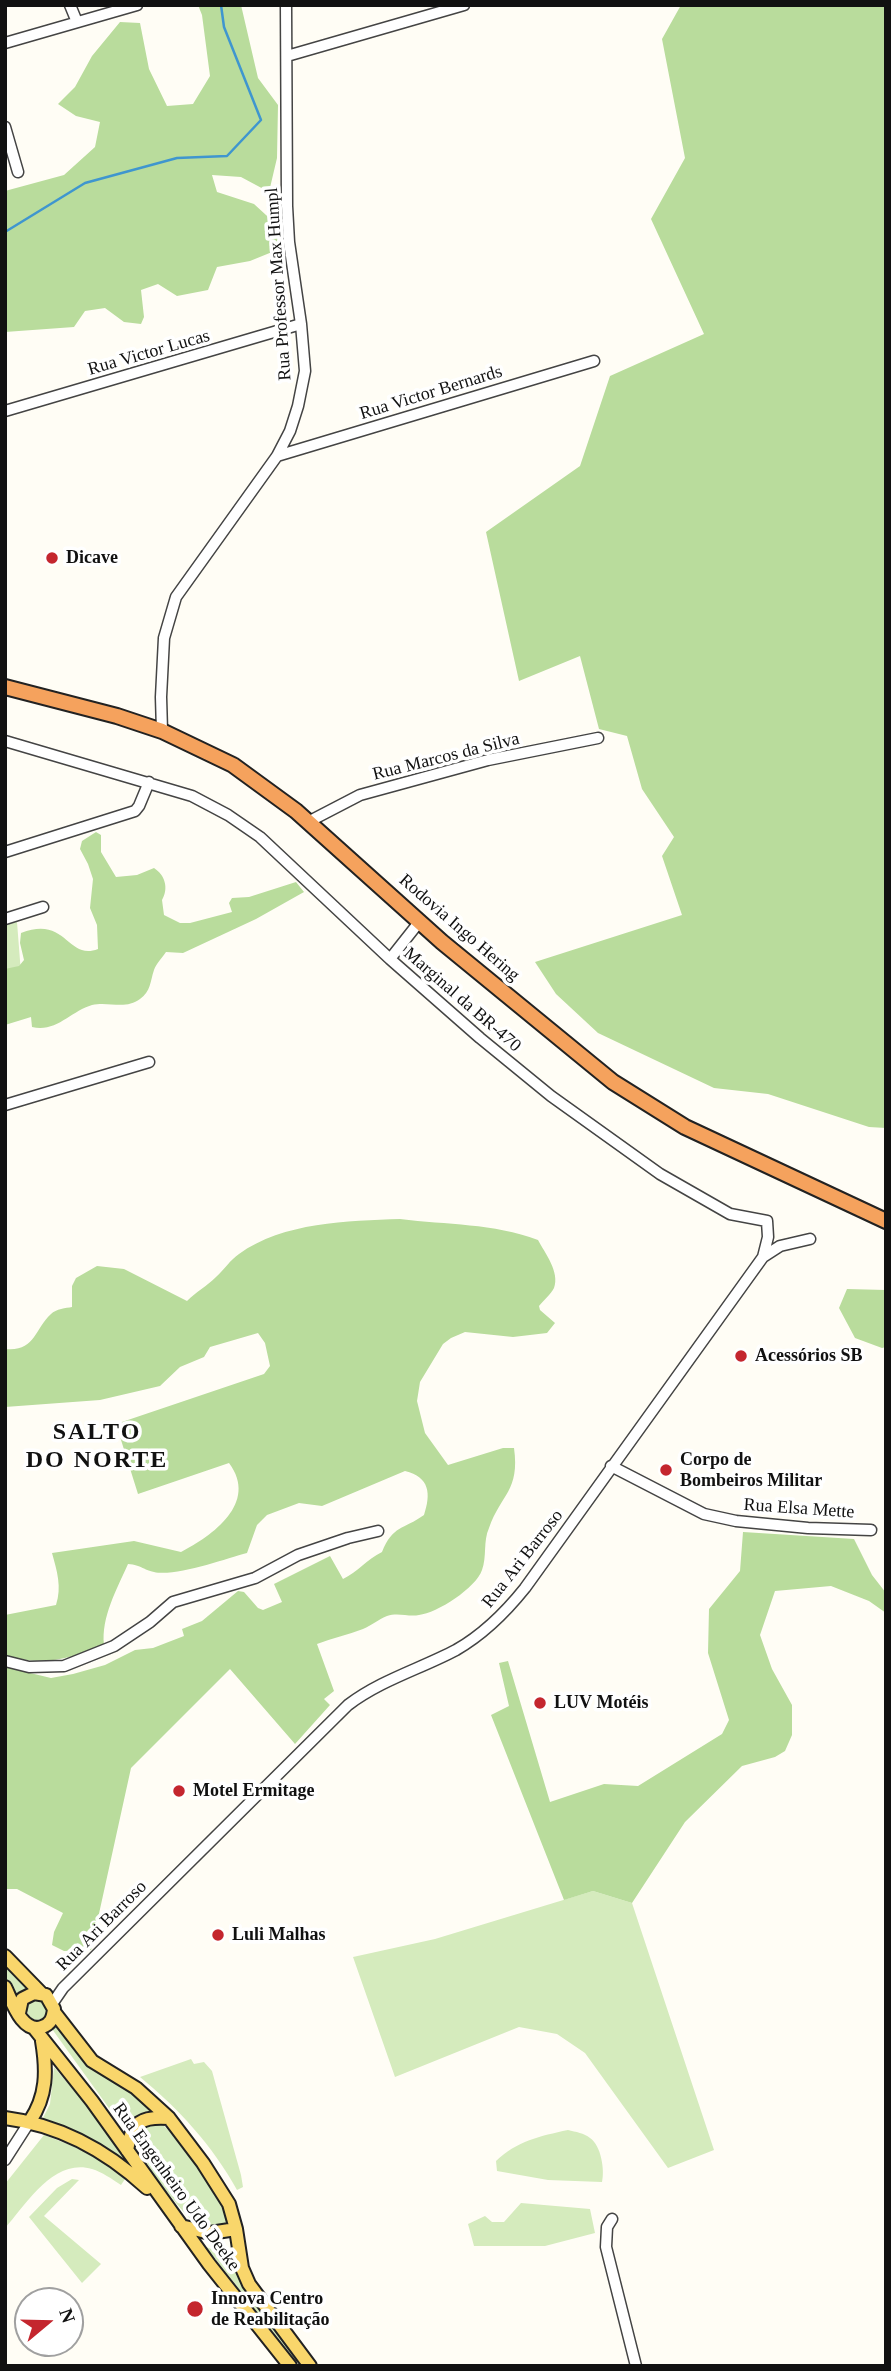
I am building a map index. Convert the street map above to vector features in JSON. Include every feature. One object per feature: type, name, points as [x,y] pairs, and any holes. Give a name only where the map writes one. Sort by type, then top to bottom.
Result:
[{"type":"highway","name":"Rodovia Ingo Hering","points":[[5,687],[117,716],[162,731],[233,765],[308,822],[420,921],[613,1082],[685,1126],[884,1220]]},
{"type":"main road","name":"Rua Engenheiro Udo Deeke","points":[[5,1956],[48,2001],[92,2061],[136,2088],[169,2118],[229,2204],[242,2268],[249,2284],[310,2366]]},
{"type":"main road","points":[[5,1987],[24,2022],[38,2033],[45,2058],[44,2093],[39,2108],[30,2121]]},
{"type":"main road","points":[[19,2012],[22,1999],[30,1993],[48,2001],[48,2024],[38,2033]]},
{"type":"main road","name":"Rua Engenheiro Udo Deeke","points":[[38,2033],[181,2226],[290,2366]]},
{"type":"main road","points":[[127,2150],[130,2134],[137,2123],[157,2117],[169,2118]]},
{"type":"main road","points":[[5,2118],[30,2121],[69,2135],[125,2168],[166,2204]]},
{"type":"main road","points":[[181,2226],[210,2233],[236,2229]]},
{"type":"street","points":[[70,5],[77,22]]},
{"type":"street","points":[[5,43],[137,5]]},
{"type":"street","name":"Rua Professor Max Humpl","points":[[162,731],[164,638],[176,597],[277,456],[290,431],[304,381],[301,324],[288,230],[286,5]]},
{"type":"street","points":[[287,56],[464,5]]},
{"type":"street","points":[[5,127],[18,172]]},
{"type":"street","name":"Rua Victor Lucas","points":[[5,411],[301,324]]},
{"type":"street","name":"Rua Victor Bernards","points":[[277,456],[594,361]]},
{"type":"street","name":"Rua Marcos da Silva","points":[[308,822],[360,795],[488,760],[598,738]]},
{"type":"street","name":"Marginal da BR-470","points":[[5,741],[192,796],[228,815],[260,837],[390,959],[551,1096],[660,1174],[730,1214],[767,1221]]},
{"type":"street","points":[[5,852],[135,811],[149,782]]},
{"type":"street","points":[[5,919],[43,907]]},
{"type":"street","points":[[390,959],[420,921]]},
{"type":"street","points":[[5,1105],[149,1062]]},
{"type":"street","name":"Rua Ari Barroso","points":[[763,1257],[768,1237],[767,1221]]},
{"type":"street","name":"Rua Ari Barroso","points":[[48,2001],[348,1705],[366,1691],[454,1650],[504,1614],[763,1257],[780,1246],[810,1239]]},
{"type":"street","name":"Rua Elsa Mette","points":[[611,1466],[704,1514],[736,1521],[808,1528],[871,1530]]},
{"type":"street","points":[[5,1661],[29,1667],[64,1666],[90,1657],[129,1637],[173,1602],[255,1578],[298,1555],[378,1531]]},
{"type":"street","points":[[5,2160],[30,2121]]},
{"type":"street","points":[[612,2218],[607,2227],[606,2247],[636,2366]]},
{"type":"green space","points":[[198,5],[241,5],[258,78],[278,105],[277,158],[269,192],[241,177],[212,175],[217,192],[254,204],[278,226],[277,250],[250,261],[217,267],[208,290],[177,296],[158,284],[141,290],[144,317],[141,324],[124,322],[105,308],[85,311],[74,327],[5,332],[5,191],[64,175],[95,147],[100,122],[76,116],[58,104],[75,87],[92,56],[120,22],[140,23],[149,69],[167,106],[193,104],[210,76],[202,15]]},
{"type":"green space","points":[[681,5],[886,5],[886,1128],[869,1127],[768,1094],[714,1088],[598,1033],[556,994],[535,962],[682,915],[662,856],[674,837],[642,789],[627,736],[599,729],[580,656],[519,681],[486,532],[580,466],[610,376],[704,334],[651,219],[685,158],[662,39]]},
{"type":"green space","points":[[96,832],[101,835],[101,852],[116,877],[137,875],[154,868],[158,871],[165,886],[162,900],[164,915],[180,923],[232,912],[229,903],[232,898],[249,897],[296,882],[304,892],[256,919],[183,953],[166,952],[155,968],[146,993],[135,1002],[123,1005],[92,1005],[49,1027],[32,1027],[31,1017],[5,1025],[5,969],[19,966],[24,960],[21,933],[36,929],[48,930],[57,933],[79,949],[98,949],[97,925],[90,908],[93,879],[80,849],[82,841]]},
{"type":"green space","points":[[17,922],[24,1012],[5,1018],[5,925]]},
{"type":"green space","points":[[400,1219],[487,1227],[538,1240],[555,1276],[554,1288],[539,1306],[555,1323],[547,1333],[513,1337],[465,1332],[443,1344],[420,1382],[417,1401],[425,1433],[448,1465],[503,1448],[514,1448],[512,1483],[487,1533],[482,1570],[464,1592],[436,1610],[419,1615],[387,1616],[363,1629],[317,1644],[334,1691],[324,1699],[330,1705],[295,1744],[230,1669],[131,1768],[91,1950],[64,1951],[52,1945],[54,1932],[63,1913],[17,1889],[5,1889],[5,1667],[51,1678],[105,1665],[135,1650],[153,1648],[184,1636],[182,1629],[202,1621],[238,1591],[244,1592],[263,1610],[282,1602],[274,1584],[330,1556],[343,1579],[382,1552],[395,1532],[424,1515],[428,1493],[420,1477],[405,1471],[322,1506],[299,1503],[267,1515],[257,1525],[247,1553],[174,1572],[154,1572],[128,1564],[107,1614],[104,1645],[55,1660],[18,1659],[5,1655],[5,1615],[56,1605],[59,1585],[52,1553],[134,1541],[181,1552],[218,1527],[235,1505],[239,1492],[237,1478],[229,1463],[138,1494],[116,1424],[264,1374],[270,1366],[265,1343],[258,1333],[210,1347],[204,1357],[180,1367],[160,1386],[100,1400],[5,1407],[5,1349],[22,1347],[33,1339],[51,1314],[72,1307],[72,1286],[76,1278],[97,1266],[124,1269],[187,1301],[239,1254],[275,1235],[316,1225]]},
{"type":"green space","points":[[847,1289],[886,1290],[886,1347],[855,1338],[839,1308]]},
{"type":"green space","points":[[743,1532],[854,1539],[872,1575],[886,1593],[886,1613],[869,1601],[831,1586],[775,1591],[760,1635],[772,1669],[792,1705],[792,1735],[785,1751],[775,1757],[742,1766],[685,1822],[632,1903],[593,1891],[564,1900],[491,1715],[509,1706],[499,1663],[508,1661],[550,1802],[604,1784],[638,1786],[722,1734],[729,1720],[708,1653],[709,1609],[740,1571]]},
{"type":"green space","points":[[593,1891],[632,1903],[714,2150],[668,2168],[585,2053],[557,2034],[519,2027],[395,2077],[353,1957],[435,1939]]},
{"type":"green space","points":[[5,1964],[31,1988],[16,1997],[5,1975]]},
{"type":"green space","points":[[33,2000],[41,2000],[47,2010],[41,2020],[33,2020],[27,2014],[27,2006]]},
{"type":"green space","points":[[58,2023],[120,2083],[155,2112],[135,2116],[124,2129],[52,2029]]},
{"type":"green space","points":[[191,2059],[194,2064],[204,2062],[212,2071],[241,2175],[243,2187],[237,2190],[194,2129],[140,2077]]},
{"type":"green space","points":[[54,2067],[88,2107],[130,2168],[89,2139],[42,2120],[50,2104]]},
{"type":"green space","points":[[154,2123],[169,2131],[203,2174],[218,2197],[228,2222],[208,2226],[196,2223],[162,2184],[144,2158],[136,2140],[142,2128]]},
{"type":"green space","points":[[568,2130],[588,2136],[594,2141],[602,2165],[602,2182],[548,2180],[497,2171],[496,2161],[512,2149],[538,2137]]},
{"type":"green space","points":[[44,2135],[87,2153],[125,2179],[121,2185],[92,2169],[78,2167],[65,2170],[42,2185],[5,2228],[5,2184]]},
{"type":"green space","points":[[72,2179],[79,2180],[44,2216],[101,2264],[82,2283],[29,2217],[57,2188]]},
{"type":"green space","points":[[521,2203],[590,2209],[595,2233],[545,2246],[474,2246],[468,2224],[485,2216],[492,2222],[504,2222]]},
{"type":"green space","points":[[206,2247],[234,2257],[237,2271],[252,2300],[304,2366],[300,2366]]},
{"type":"waterway","points":[[5,232],[85,183],[177,158],[227,156],[261,120],[224,27],[221,5]]},
{"type":"place","name":"Dicave","points":[[52,558]]},
{"type":"place","name":"Acessórios SB","points":[[741,1356]]},
{"type":"place","name":"Corpo de Bombeiros Militar","points":[[666,1470]]},
{"type":"place","name":"LUV Motéis","points":[[540,1703]]},
{"type":"place","name":"Motel Ermitage","points":[[179,1791]]},
{"type":"place","name":"Luli Malhas","points":[[218,1935]]},
{"type":"place","name":"Innova Centro de Reabilitação","points":[[195,2309]]},
{"type":"district","name":"SALTO DO NORTE","points":[[97,1447]]}]
